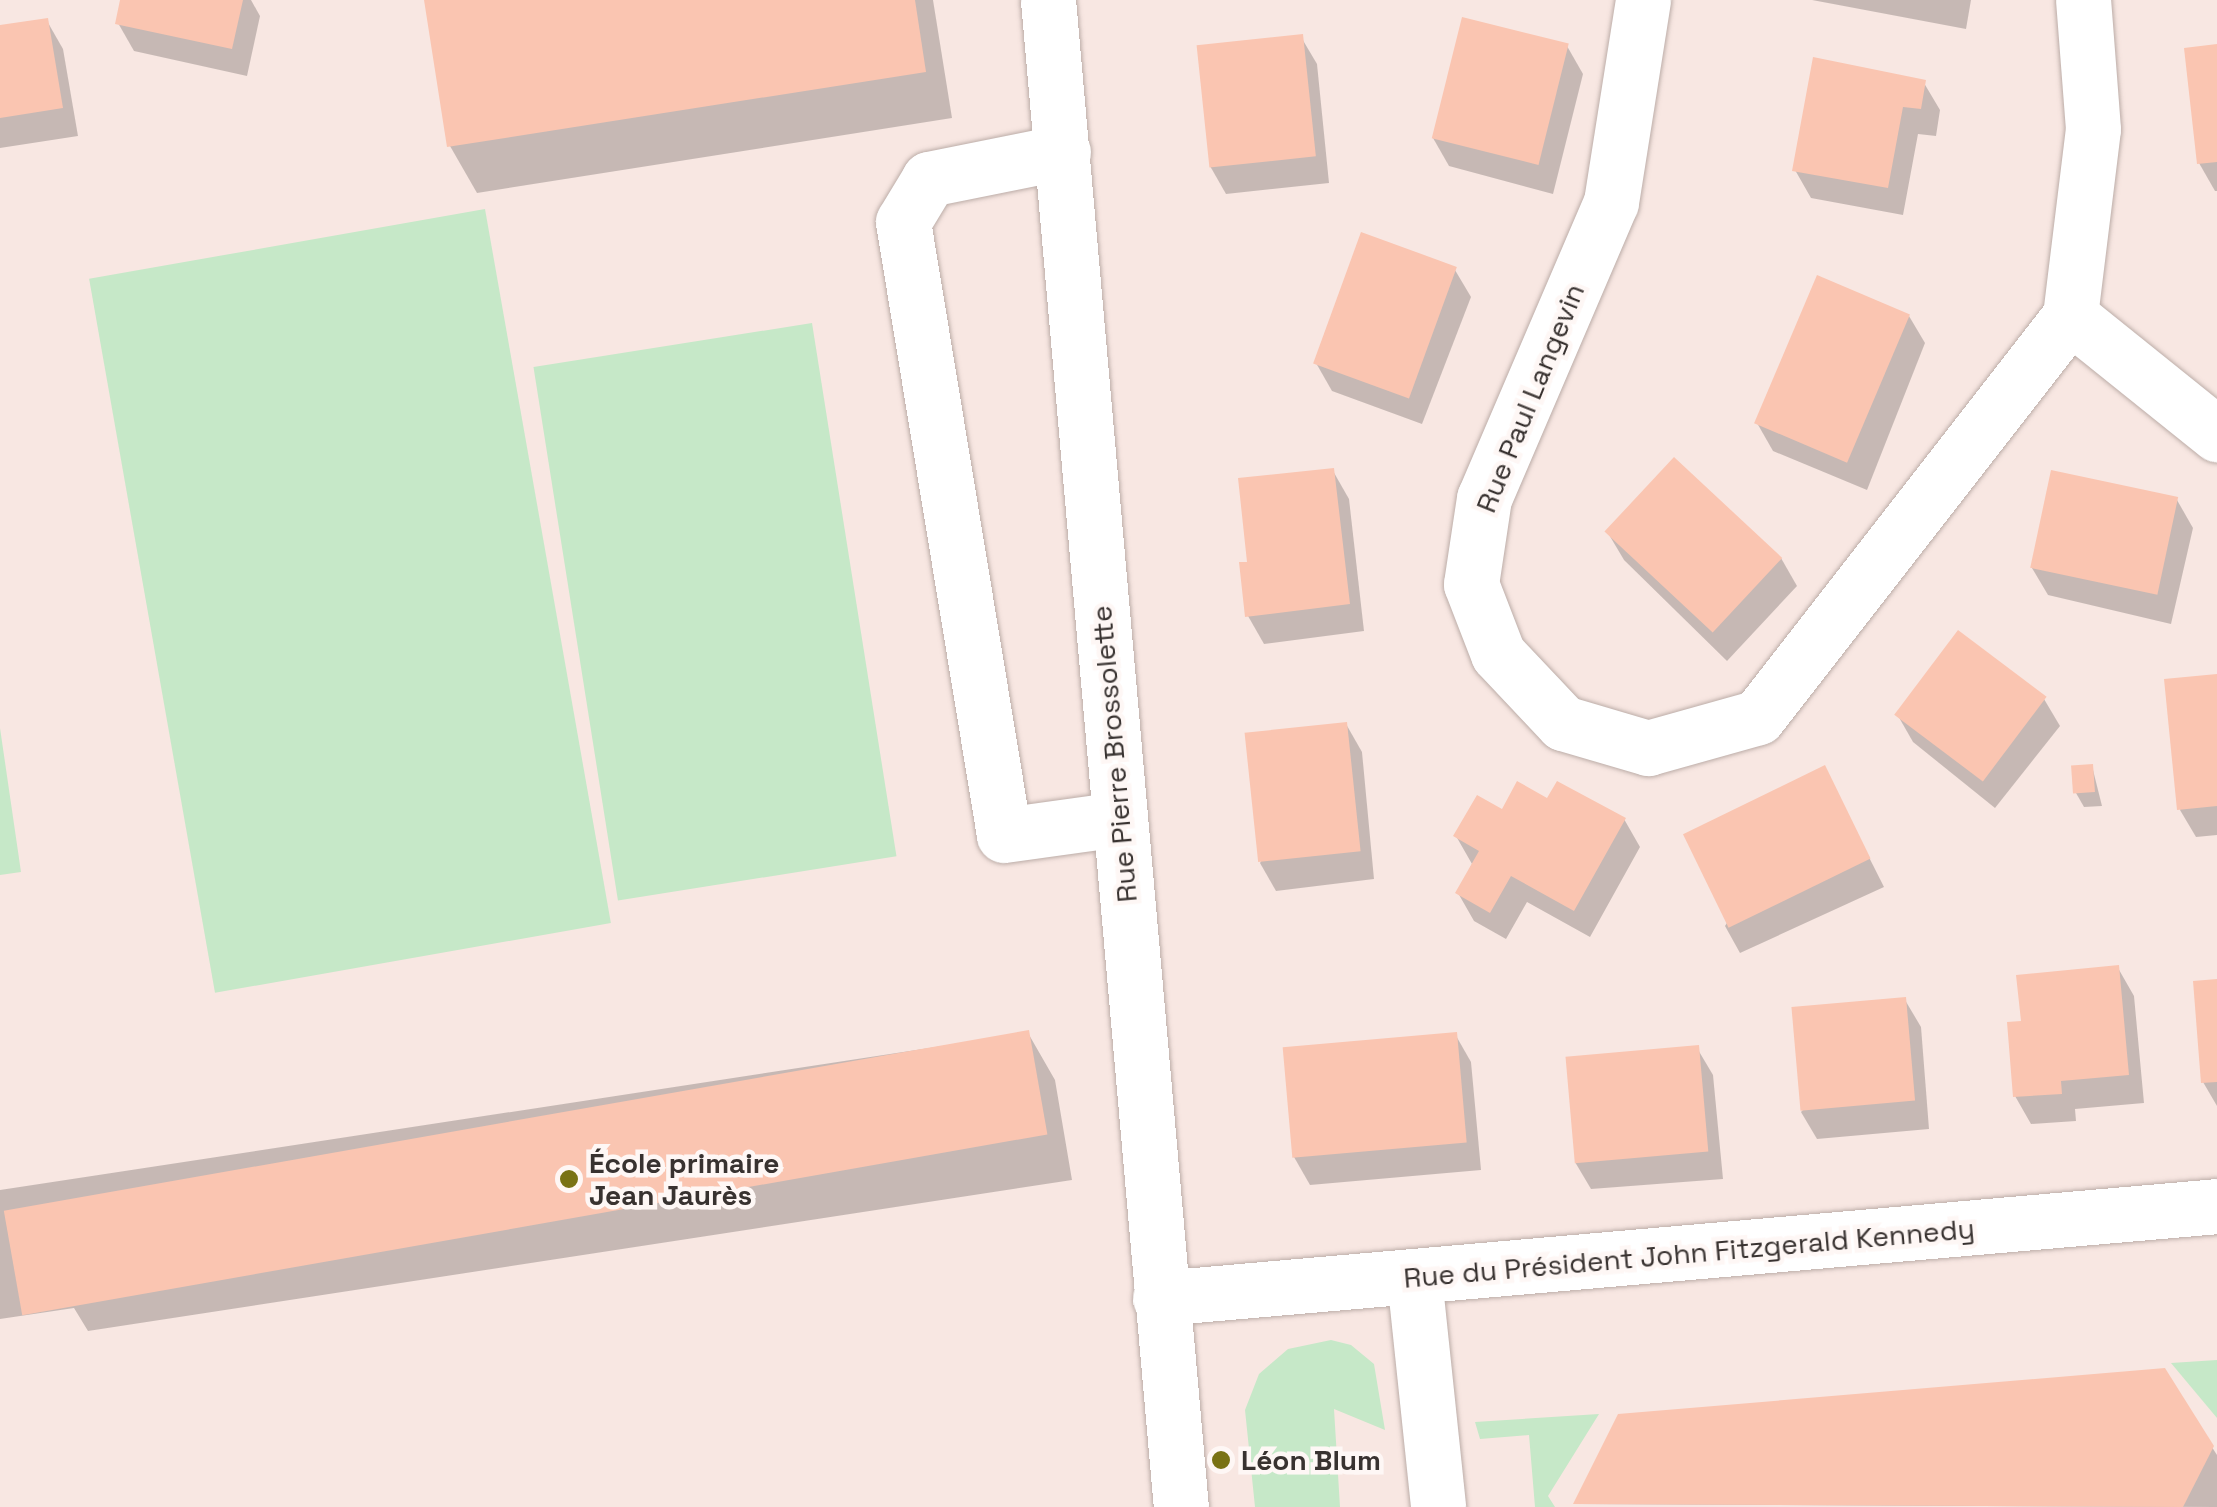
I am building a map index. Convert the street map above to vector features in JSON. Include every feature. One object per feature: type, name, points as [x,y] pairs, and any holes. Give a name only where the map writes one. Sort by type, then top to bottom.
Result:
[{"type":"street","name":"Rue Pierre Brossolette","points":[[1048,0],[1181,1507]]},
{"type":"street","name":"Rue Paul Langevin","points":[[1643,0],[1611,202],[1484,498],[1471,584],[1498,654],[1562,723],[1648,748],[1758,717],[2070,316]]},
{"type":"street","points":[[2083,0],[2093,129],[2070,316],[2217,434]]},
{"type":"street","points":[[1063,152],[929,179],[903,222],[1004,835],[1119,819]]},
{"type":"street","name":"Rue du Président John Fitzgerald Kennedy","points":[[1160,1298],[2217,1206]]},
{"type":"street","points":[[1414,1277],[1438,1507]]},
{"type":"green space","points":[[485,209],[611,923],[215,993],[89,279]]},
{"type":"green space","points":[[812,323],[896,856],[618,900],[533,367]]},
{"type":"green space","points":[[0,728],[21,872],[0,875]]},
{"type":"green space","points":[[1331,1340],[1351,1345],[1374,1364],[1385,1430],[1334,1409],[1340,1507],[1255,1507],[1245,1410],[1259,1374],[1288,1349]]},
{"type":"green space","points":[[2217,1360],[2217,1418],[2171,1363]]},
{"type":"green space","points":[[1599,1414],[1548,1496],[1555,1507],[1535,1507],[1529,1435],[1480,1439],[1475,1422]]},
{"type":"building","points":[[120,0],[243,0],[232,49],[115,24]]},
{"type":"building","points":[[424,0],[915,0],[926,72],[447,147]]},
{"type":"building","points":[[1462,17],[1569,44],[1538,165],[1432,138]]},
{"type":"building","points":[[48,18],[63,108],[0,118],[0,25]]},
{"type":"building","points":[[1303,34],[1316,156],[1209,168],[1197,45]]},
{"type":"building","points":[[2217,44],[2217,162],[2197,164],[2184,48]]},
{"type":"building","points":[[1813,57],[1926,80],[1921,109],[1903,107],[1888,188],[1792,171]]},
{"type":"building","points":[[1361,232],[1457,267],[1409,398],[1313,364]]},
{"type":"building","points":[[1817,275],[1910,314],[1847,463],[1754,423]]},
{"type":"building","points":[[1674,457],[1782,558],[1713,633],[1604,532]]},
{"type":"building","points":[[1334,468],[1350,604],[1245,617],[1239,562],[1247,562],[1238,478]]},
{"type":"building","points":[[2051,470],[2178,497],[2157,595],[2030,568]]},
{"type":"building","points":[[1958,630],[2047,697],[1983,781],[1894,715]]},
{"type":"building","points":[[2217,674],[2217,806],[2177,810],[2164,679]]},
{"type":"building","points":[[1347,722],[1361,851],[1258,862],[1245,733]]},
{"type":"building","points":[[2093,764],[2095,792],[2073,793],[2071,766]]},
{"type":"building","points":[[1825,765],[1871,858],[1729,928],[1683,834]]},
{"type":"building","points":[[1517,781],[1547,798],[1557,781],[1626,818],[1574,911],[1511,876],[1490,913],[1455,893],[1479,851],[1453,836],[1477,795],[1502,809]]},
{"type":"building","points":[[2119,965],[2129,1075],[2061,1081],[2062,1094],[2013,1097],[2007,1022],[2021,1021],[2016,975]]},
{"type":"building","points":[[2217,979],[2217,1082],[2201,1083],[2193,981]]},
{"type":"building","points":[[1906,997],[1915,1101],[1801,1111],[1791,1007]]},
{"type":"building","points":[[1029,1030],[1047,1134],[22,1315],[4,1211]]},
{"type":"building","points":[[1457,1032],[1467,1143],[1292,1158],[1283,1047]]},
{"type":"building","points":[[1699,1045],[1708,1152],[1575,1163],[1566,1057]]},
{"type":"building","points":[[2165,1368],[2214,1446],[2183,1507],[1573,1504],[1618,1414]]},
{"type":"place","name":"École primaire Jean Jaurès","points":[[569,1179]]},
{"type":"place","name":"Léon Blum","points":[[1221,1460]]}]
